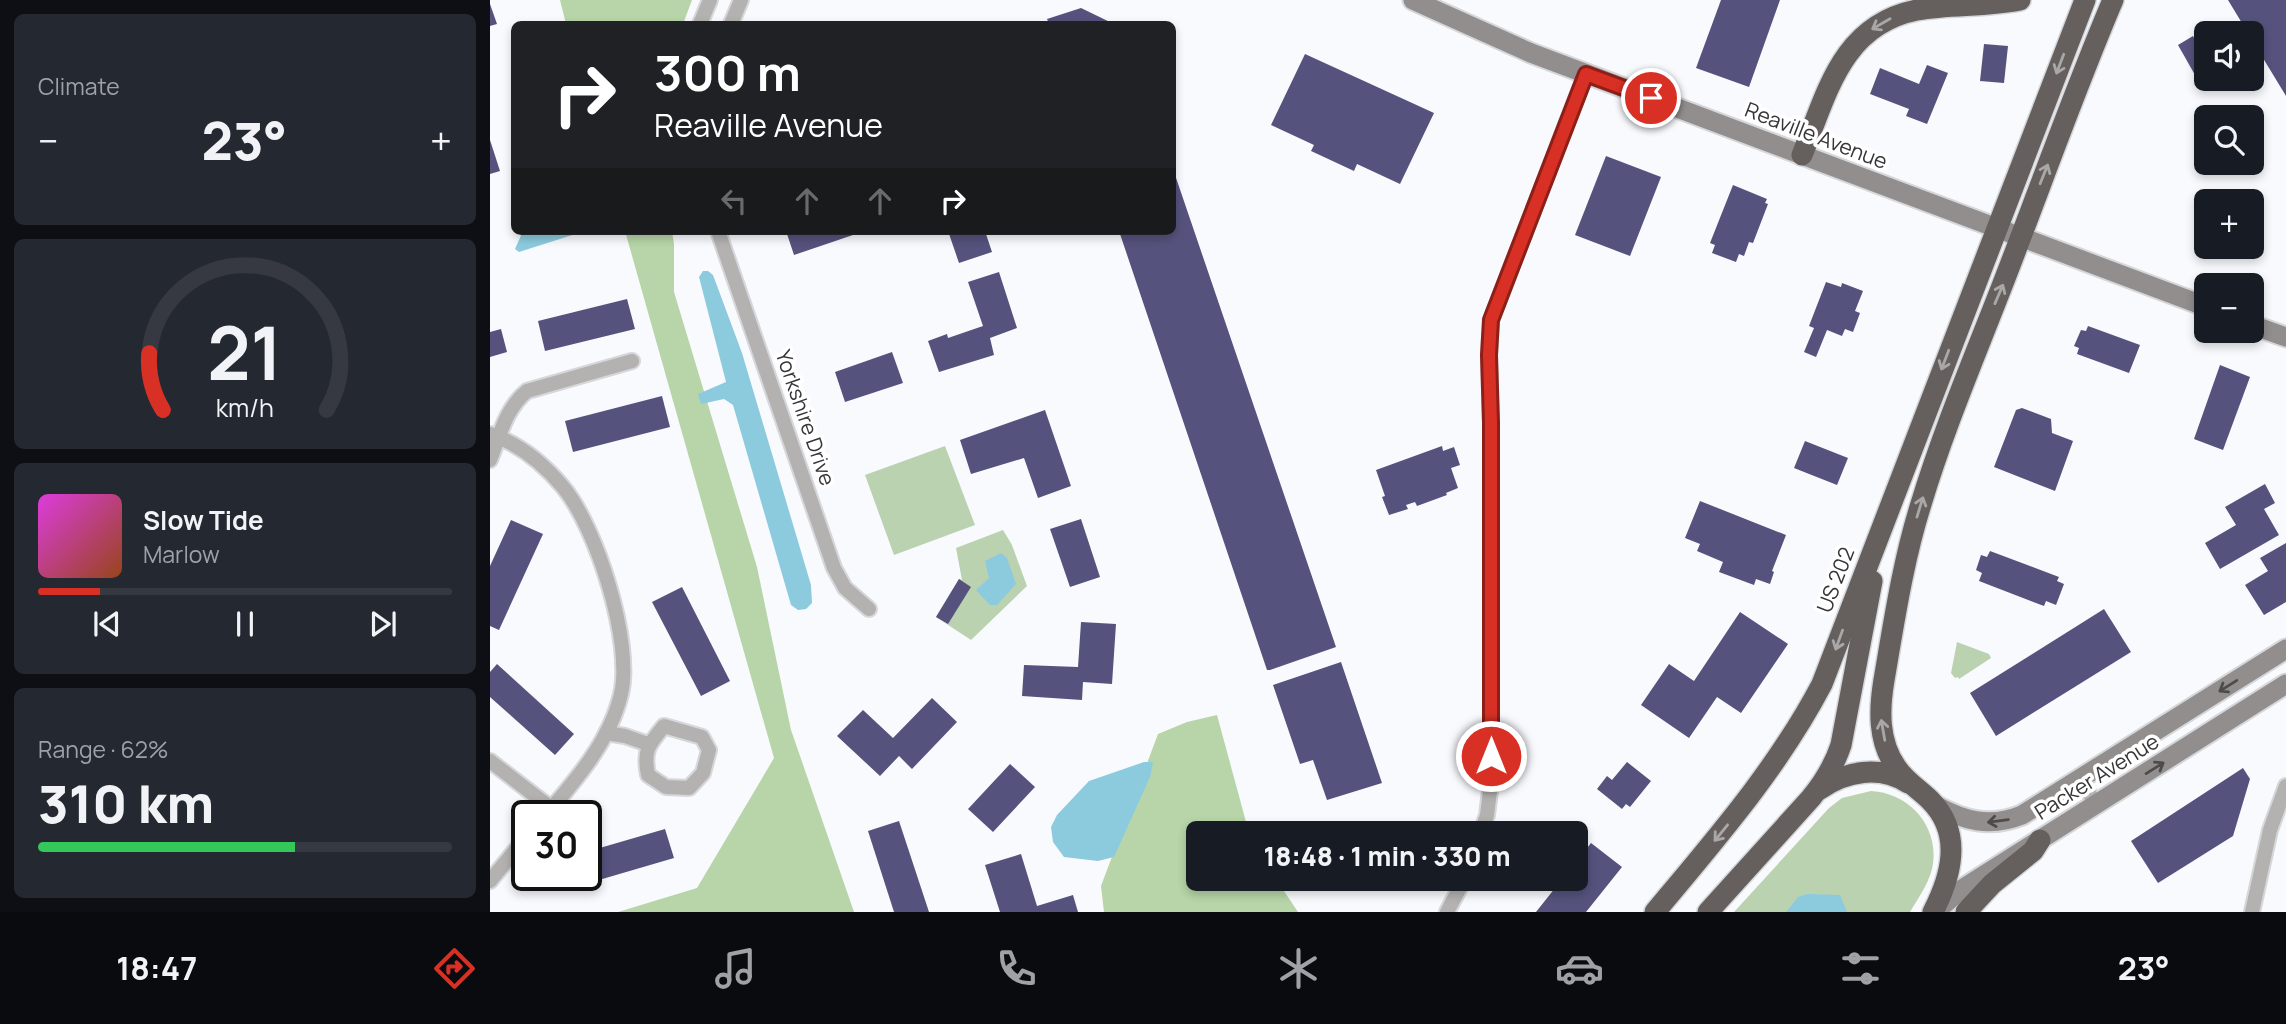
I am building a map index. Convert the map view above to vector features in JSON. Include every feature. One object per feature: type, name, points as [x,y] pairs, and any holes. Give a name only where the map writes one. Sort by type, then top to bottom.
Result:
[{"type":"highway","points":[[1802,155],[1838,66],[1869,30],[1916,10],[2020,0]]},
{"type":"highway","name":"US 202","points":[[1655,912],[1743,805],[1808,711],[1834,655],[2085,0]]},
{"type":"highway","points":[[1934,912],[1946,885],[1952,857],[1949,830],[1935,805],[1896,768],[1883,734],[1880,711],[1900,588],[1923,498],[2019,237],[2113,0]]},
{"type":"highway","points":[[1708,912],[1826,781],[1841,745],[1871,587],[1890,507]]},
{"type":"highway","points":[[1811,798],[1828,784],[1857,773],[1893,775],[1916,788]]},
{"type":"highway","points":[[1966,912],[2005,872],[2033,851],[2040,840]]},
{"type":"highway","points":[[1697,912],[1722,896]]},
{"type":"street","points":[[702,21],[710,0]]},
{"type":"street","points":[[732,21],[741,0]]},
{"type":"street","name":"Reaville Avenue","points":[[1413,0],[1531,53],[2194,302]]},
{"type":"street","points":[[1485,821],[1491,783],[1491,320],[1586,74]]},
{"type":"street","name":"Yorkshire Drive","points":[[719,235],[834,568],[845,588],[869,609]]},
{"type":"street","points":[[2264,329],[2286,337]]},
{"type":"street","points":[[490,460],[494,436],[515,401],[527,391],[632,361]]},
{"type":"street","points":[[494,436],[532,456],[565,489],[578,510],[597,555],[619,625],[625,671],[621,693],[606,733],[557,800]]},
{"type":"street","name":"Packer Avenue","points":[[1935,805],[1967,820],[1995,823],[2022,815],[2286,649]]},
{"type":"street","name":"Packer Avenue","points":[[1934,912],[1962,890],[2286,684]]},
{"type":"street","points":[[664,726],[702,737],[709,750],[703,773],[689,788],[666,787],[648,775],[645,761],[648,744],[664,726]]},
{"type":"street","points":[[606,733],[648,744]]},
{"type":"street","points":[[490,761],[534,800]]},
{"type":"street","points":[[2079,779],[2097,804]]},
{"type":"street","points":[[2252,912],[2270,830],[2286,786]]},
{"type":"street","points":[[490,881],[511,855]]},
{"type":"street","points":[[1447,912],[1458,891]]},
{"type":"green space","points":[[560,0],[692,0],[684,21],[565,21]]},
{"type":"green space","points":[[626,235],[673,235],[674,292],[757,567],[791,730],[854,912],[618,912],[697,888],[774,758]]},
{"type":"green space","points":[[945,446],[975,525],[894,555],[865,475]]},
{"type":"green space","points":[[1003,530],[1012,545],[1027,586],[971,640],[936,617],[959,579],[962,580],[956,548]]},
{"type":"green space","points":[[1957,642],[1989,654],[1991,658],[1959,679],[1955,678],[1951,673]]},
{"type":"green space","points":[[1217,715],[1246,821],[1186,821],[1186,891],[1284,891],[1298,912],[1104,912],[1101,886],[1158,734],[1187,722]]},
{"type":"green space","points":[[1871,791],[1899,798],[1910,806],[1920,816],[1932,840],[1932,869],[1910,912],[1734,912],[1829,808],[1842,798]]},
{"type":"water","points":[[521,235],[572,235],[519,252],[515,249]]},
{"type":"water","points":[[703,271],[713,275],[742,353],[811,585],[812,603],[806,609],[798,610],[791,605],[733,405],[724,399],[701,404],[698,394],[726,382],[699,277]]},
{"type":"water","points":[[1001,553],[1007,558],[1016,584],[997,605],[990,605],[976,590],[989,578],[985,561]]},
{"type":"water","points":[[1144,762],[1153,762],[1150,777],[1114,857],[1098,861],[1064,857],[1053,842],[1051,827],[1057,815],[1089,781]]},
{"type":"water","points":[[1807,894],[1840,895],[1847,912],[1786,912],[1798,897]]},
{"type":"building","points":[[1721,0],[1780,0],[1749,87],[1696,68]]},
{"type":"building","points":[[2228,0],[2286,0],[2286,96],[2264,60],[2264,21],[2241,21]]},
{"type":"building","points":[[490,4],[497,24],[490,26]]},
{"type":"building","points":[[1081,8],[1108,21],[1048,21],[1047,19]]},
{"type":"building","points":[[2193,36],[2194,73],[2178,45]]},
{"type":"building","points":[[1984,44],[2008,46],[2004,83],[1980,81]]},
{"type":"building","points":[[1305,54],[1434,113],[1400,184],[1357,164],[1354,171],[1311,151],[1314,145],[1271,125]]},
{"type":"building","points":[[1927,65],[1948,73],[1927,124],[1906,116],[1909,109],[1870,94],[1880,68],[1919,84]]},
{"type":"building","points":[[490,140],[500,171],[490,174]]},
{"type":"building","points":[[1606,156],[1661,177],[1630,256],[1575,235]]},
{"type":"building","points":[[1176,178],[1336,647],[1267,670],[1120,235],[1176,235]]},
{"type":"building","points":[[1733,185],[1767,199],[1765,203],[1768,204],[1753,243],[1749,242],[1744,256],[1739,254],[1736,262],[1712,253],[1715,245],[1710,243]]},
{"type":"building","points":[[787,235],[853,235],[794,255]]},
{"type":"building","points":[[949,235],[986,235],[992,252],[959,263]]},
{"type":"building","points":[[999,272],[1017,328],[990,338],[994,355],[939,372],[928,341],[947,334],[948,338],[983,326],[968,282]]},
{"type":"building","points":[[1826,282],[1841,287],[1842,283],[1863,291],[1855,311],[1860,313],[1853,332],[1845,329],[1842,336],[1827,330],[1816,357],[1804,352],[1814,328],[1809,326]]},
{"type":"building","points":[[627,299],[635,329],[545,351],[538,321]]},
{"type":"building","points":[[2088,326],[2140,345],[2129,373],[2077,354],[2079,348],[2074,346],[2081,330],[2086,331]]},
{"type":"building","points":[[501,329],[507,352],[490,357],[490,332]]},
{"type":"building","points":[[892,352],[903,383],[845,402],[835,372]]},
{"type":"building","points":[[2220,365],[2250,377],[2223,450],[2194,439]]},
{"type":"building","points":[[662,396],[670,427],[573,452],[565,421]]},
{"type":"building","points":[[2022,408],[2051,419],[2052,433],[2073,441],[2055,491],[1994,467],[2016,410]]},
{"type":"building","points":[[1045,410],[1071,486],[1038,498],[1024,458],[971,474],[960,440]]},
{"type":"building","points":[[1805,441],[1848,458],[1837,485],[1794,468]]},
{"type":"building","points":[[1442,446],[1443,451],[1454,447],[1460,465],[1451,468],[1458,488],[1417,506],[1415,502],[1406,505],[1408,509],[1389,515],[1376,470]]},
{"type":"building","points":[[2265,484],[2275,503],[2264,509],[2279,535],[2220,569],[2205,543],[2236,525],[2225,507]]},
{"type":"building","points":[[1700,501],[1786,535],[1772,571],[1774,572],[1770,584],[1756,579],[1754,585],[1719,572],[1723,562],[1697,551],[1700,544],[1685,538]]},
{"type":"building","points":[[1081,519],[1100,577],[1070,587],[1050,529]]},
{"type":"building","points":[[511,520],[543,534],[499,630],[490,626],[490,566]]},
{"type":"building","points":[[2286,543],[2286,602],[2264,615],[2245,585],[2268,571],[2260,558]]},
{"type":"building","points":[[1990,551],[2059,577],[2057,581],[2064,584],[2056,605],[2046,601],[2044,606],[1979,581],[1982,573],[1976,570],[1981,555],[1987,557]]},
{"type":"building","points":[[959,579],[971,587],[948,624],[936,617]]},
{"type":"building","points":[[682,587],[730,681],[701,696],[652,602]]},
{"type":"building","points":[[2104,609],[2131,652],[1996,736],[1970,693]]},
{"type":"building","points":[[1740,612],[1788,644],[1741,713],[1717,697],[1689,738],[1641,705],[1669,664],[1694,681]]},
{"type":"building","points":[[1081,622],[1116,624],[1112,684],[1083,682],[1082,700],[1022,696],[1024,665],[1078,667]]},
{"type":"building","points":[[1341,662],[1382,783],[1327,800],[1313,760],[1300,764],[1273,685]]},
{"type":"building","points":[[497,664],[574,734],[555,755],[490,697],[490,672]]},
{"type":"building","points":[[932,698],[957,722],[912,769],[899,756],[880,776],[837,736],[863,710],[893,738]]},
{"type":"building","points":[[1627,762],[1651,781],[1630,807],[1626,804],[1622,809],[1597,789],[1607,776],[1612,780]]},
{"type":"building","points":[[1010,764],[1035,787],[993,832],[968,809]]},
{"type":"building","points":[[2243,768],[2250,779],[2233,836],[2158,883],[2131,841]]},
{"type":"building","points":[[899,821],[929,912],[894,912],[868,831]]},
{"type":"building","points":[[665,829],[674,858],[602,879],[602,847]]},
{"type":"building","points":[[1591,843],[1622,867],[1586,912],[1536,912],[1553,891],[1588,891],[1588,847]]},
{"type":"building","points":[[1021,854],[1037,906],[1073,895],[1078,912],[1000,912],[985,865]]},
{"type":"route","points":[[1491,756],[1491,320],[1586,74],[1651,98]]}]
